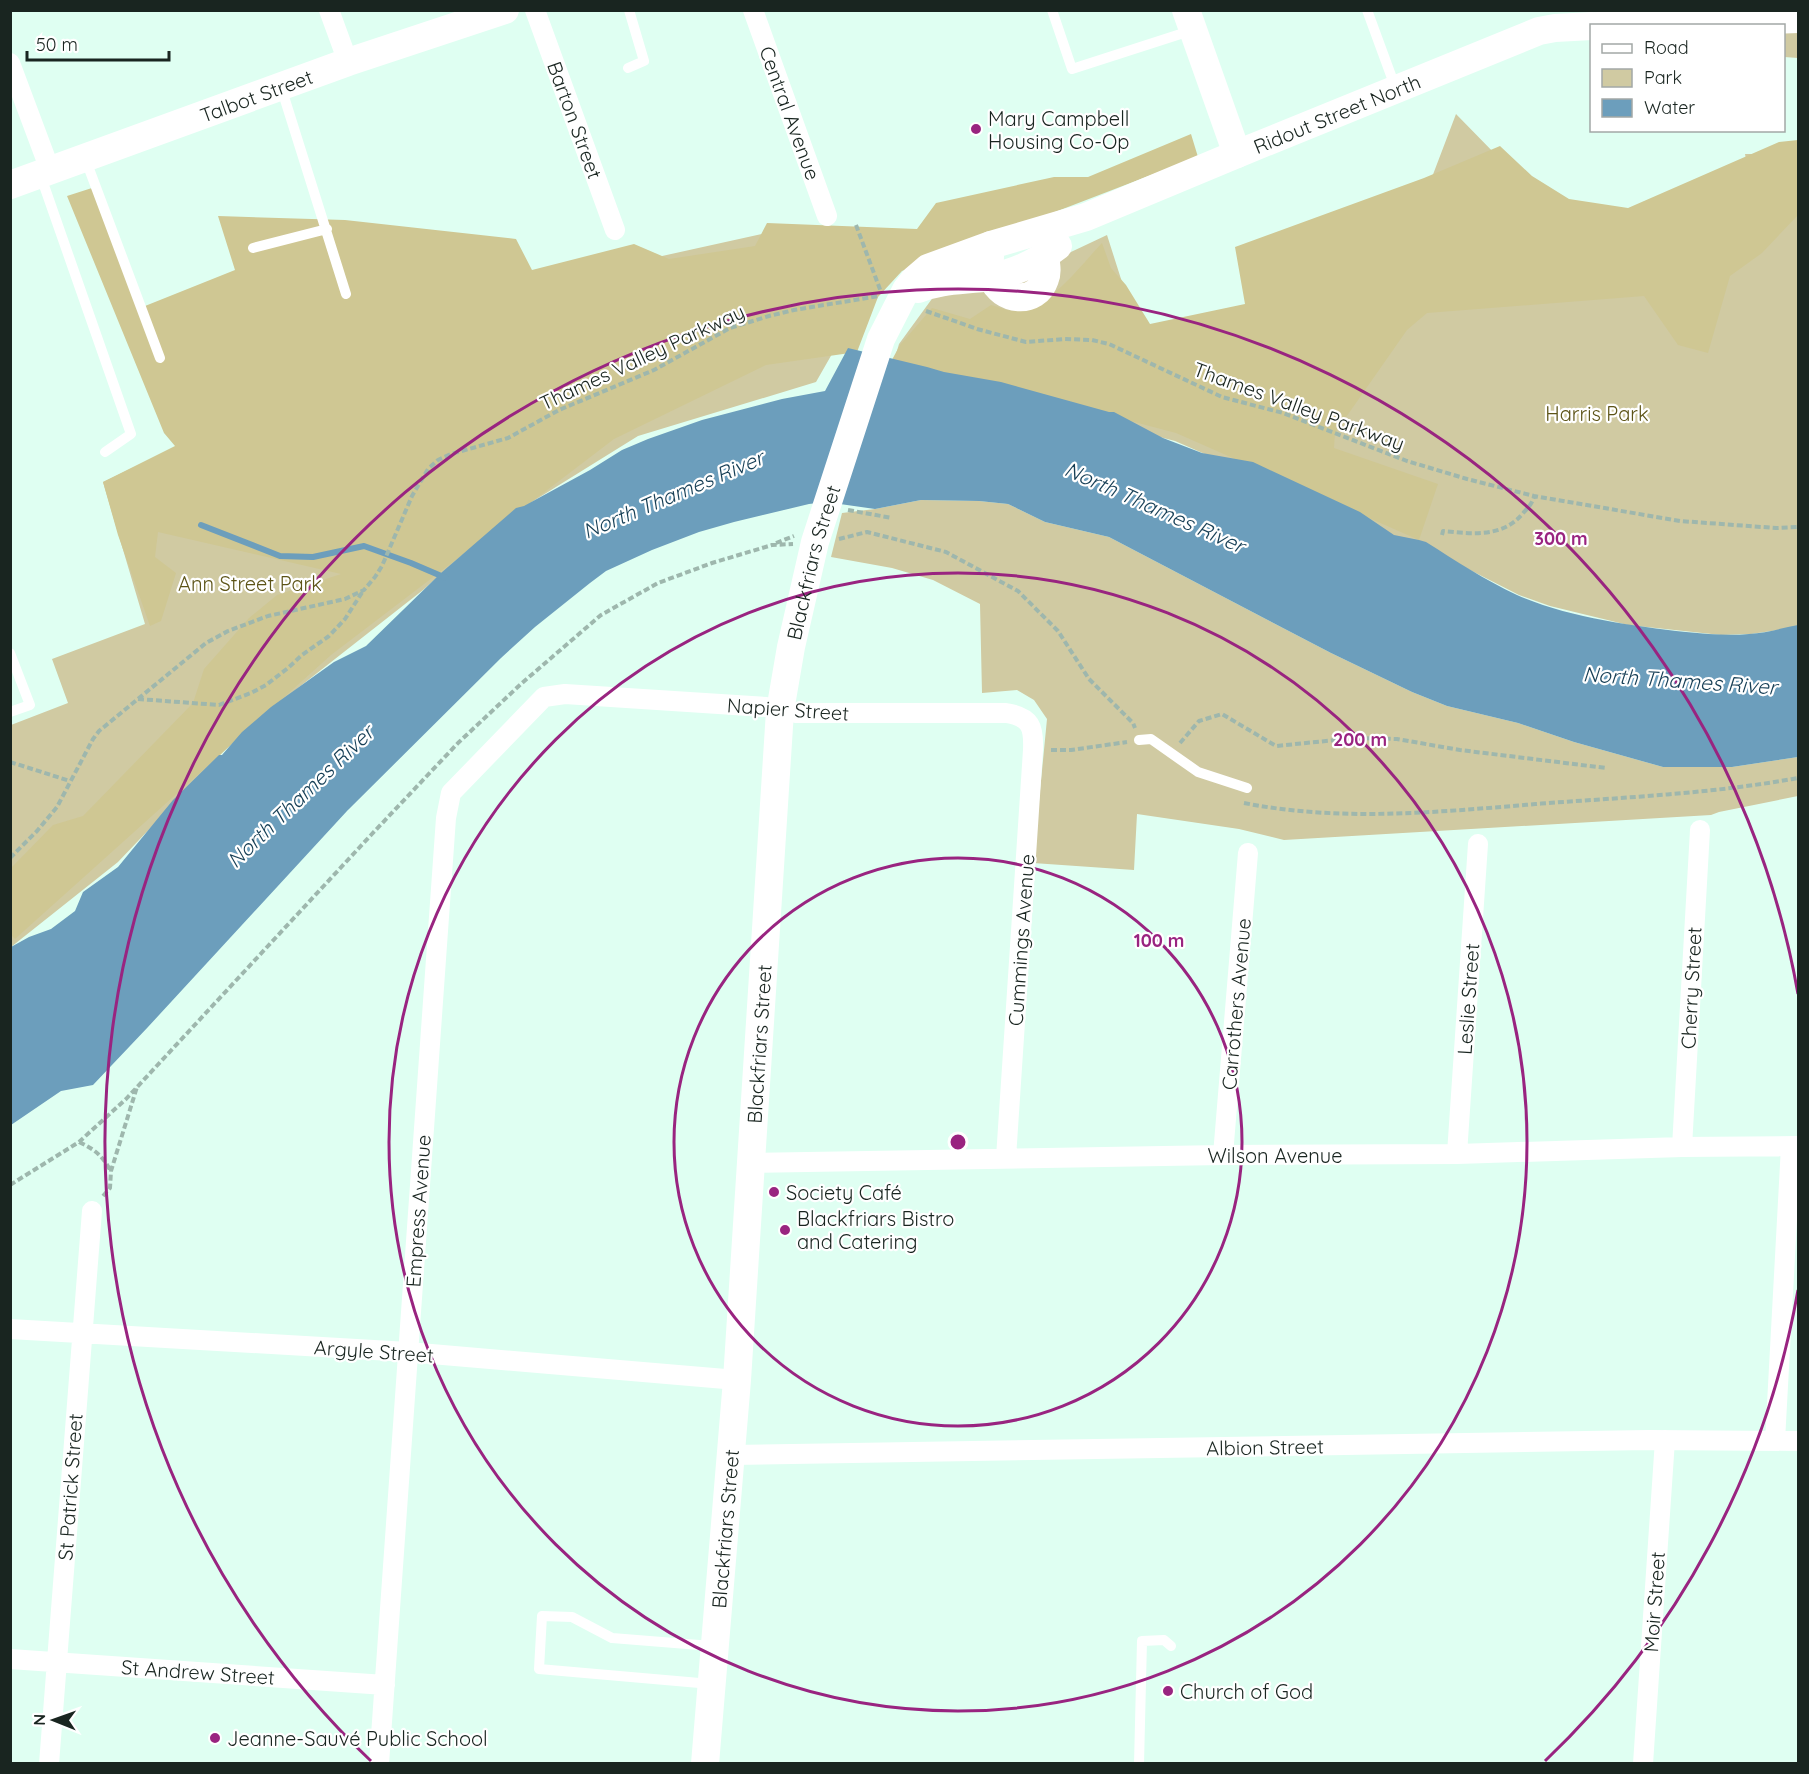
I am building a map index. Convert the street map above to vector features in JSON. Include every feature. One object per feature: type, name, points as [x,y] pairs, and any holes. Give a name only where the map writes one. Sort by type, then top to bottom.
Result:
[{"type":"street","points":[[329,10],[348,62]]},
{"type":"street","name":"Talbot Street","points":[[10,185],[348,62],[505,10]]},
{"type":"street","name":"Barton Street","points":[[535,10],[615,230]]},
{"type":"street","name":"Central Avenue","points":[[753,10],[827,216]]},
{"type":"street","name":"Ridout Street North","points":[[881,339],[896,298],[928,268],[991,245],[1086,217],[1539,31],[1553,19],[1596,22],[1751,16],[1798,19]]},
{"type":"street","points":[[1190,20],[1237,154]]},
{"type":"street","points":[[10,63],[45,172]]},
{"type":"street","name":"Ridout Street North","points":[[992,277],[997,286],[1011,297],[1030,296],[1039,290],[1045,280],[1047,273],[1045,256],[1086,217]]},
{"type":"street","points":[[896,298],[931,284],[992,277],[991,245]]},
{"type":"street","name":"Blackfriars Street","points":[[705,1764],[732,1455],[780,711],[793,637],[819,531],[881,339]]},
{"type":"street","name":"Napier Street","points":[[544,697],[566,694],[766,707],[796,714],[1006,713],[1018,716],[1029,723]]},
{"type":"street","name":"Empress Avenue","points":[[379,1764],[446,818],[451,793],[544,697]]},
{"type":"street","name":"Cummings Avenue","points":[[1006,1158],[1034,735],[1029,723]]},
{"type":"street","name":"Cherry Street","points":[[1682,1147],[1700,830]]},
{"type":"street","name":"Leslie Street","points":[[1457,1154],[1478,844]]},
{"type":"street","name":"Carrothers Avenue","points":[[1223,1155],[1248,853]]},
{"type":"street","points":[[1775,1441],[1795,1146]]},
{"type":"street","name":"Wilson Avenue","points":[[751,1163],[1223,1155],[1457,1154],[1795,1146]]},
{"type":"street","name":"St Patrick Street","points":[[49,1764],[92,1211]]},
{"type":"street","name":"Argyle Street","points":[[10,1329],[408,1352],[737,1380]]},
{"type":"street","name":"Albion Street","points":[[732,1455],[1665,1440],[1798,1441]]},
{"type":"street","name":"Moir Street","points":[[1643,1764],[1665,1440]]},
{"type":"street","name":"St Andrew Street","points":[[10,1659],[385,1685]]},
{"type":"lane","points":[[628,68],[644,61],[630,10]]},
{"type":"lane","points":[[1052,10],[1072,69],[1190,20]]},
{"type":"lane","points":[[1367,10],[1396,89]]},
{"type":"lane","points":[[281,87],[346,294]]},
{"type":"lane","points":[[85,158],[160,358]]},
{"type":"lane","points":[[45,172],[131,434],[105,452]]},
{"type":"lane","points":[[253,248],[327,230]]},
{"type":"lane","points":[[10,653],[30,705],[10,712]]},
{"type":"lane","points":[[1139,740],[1151,739],[1198,771],[1247,788]]},
{"type":"lane","points":[[712,1684],[539,1669],[542,1616],[572,1617],[612,1638],[716,1646]]},
{"type":"lane","points":[[1139,1764],[1142,1641],[1164,1640],[1171,1646]]},
{"type":"path","points":[[856,225],[875,278],[896,298]]},
{"type":"path","name":"Thames Valley Parkway","points":[[138,699],[219,705],[266,685],[329,636],[345,619],[375,578],[423,477],[434,463],[446,456],[508,438],[559,410],[654,370],[730,328],[794,310],[896,298],[954,322],[1017,340],[1035,342],[1092,340],[1109,344],[1222,397],[1283,413],[1423,467],[1534,496],[1680,521],[1776,528],[1798,527]]},
{"type":"path","points":[[1442,535],[1443,531],[1475,534],[1502,529],[1521,516],[1534,496]]},
{"type":"path","points":[[10,1185],[79,1142],[137,1086],[458,743],[522,683],[601,615],[658,583],[712,563],[772,545],[801,544],[819,531],[826,541],[867,532],[946,552],[1018,591],[1058,631],[1089,679],[1133,723],[1139,740],[1071,750],[1047,750]]},
{"type":"path","points":[[10,858],[57,807],[93,739],[107,724],[206,643],[228,631],[268,616],[345,599],[364,590]]},
{"type":"path","points":[[1171,753],[1199,721],[1222,714],[1276,746],[1356,738],[1397,739],[1460,750],[1606,768]]},
{"type":"path","points":[[10,762],[70,781]]},
{"type":"path","points":[[1234,801],[1265,807],[1341,815],[1409,814],[1655,795],[1759,785],[1798,778]]},
{"type":"path","points":[[92,1211],[110,1188],[111,1171],[137,1086]]},
{"type":"path","points":[[79,1142],[104,1157],[111,1171]]},
{"type":"green space","points":[[1798,32],[1798,58],[1785,57],[1785,33]]},
{"type":"green space","name":"Harris Park","points":[[1456,114],[1500,159],[1550,197],[1627,217],[1747,164],[1745,154],[1798,154],[1798,627],[1751,634],[1721,635],[1628,625],[1550,606],[1519,595],[1466,568],[1175,441],[957,384],[888,381],[899,344],[934,296],[1020,276],[1107,235],[1136,326],[1245,332],[1429,185]]},
{"type":"green space","name":"Ann Street Park","points":[[803,225],[840,340],[816,382],[638,436],[498,523],[423,590],[242,732],[118,862],[11,947],[11,725],[68,703],[52,659],[145,624],[103,482],[176,447],[344,326]]},
{"type":"green space","points":[[921,500],[1008,504],[1045,522],[1109,537],[1331,653],[1412,692],[1447,706],[1518,723],[1574,742],[1663,767],[1732,767],[1798,757],[1798,796],[1711,815],[1284,840],[1239,829],[1137,814],[1134,870],[1033,863],[1047,719],[1034,700],[1017,690],[982,693],[980,604],[933,580],[892,568],[831,557],[842,513]]},
{"type":"shaded area","name":"Ann Street Park","points":[[1191,134],[1198,157],[902,271],[878,297],[857,352],[766,365],[614,439],[331,655],[15,939],[11,935],[11,868],[53,825],[83,816],[193,703],[204,669],[249,618],[277,595],[341,574],[158,532],[155,557],[176,573],[161,621],[150,626],[118,535],[103,482],[175,446],[164,433],[67,196],[95,187],[145,306],[235,270],[218,216],[345,220],[516,239],[532,270],[634,244],[669,259],[755,246],[767,223],[917,229],[936,203],[1054,177],[1088,177]]},
{"type":"shaded area","points":[[1798,140],[1798,215],[1762,253],[1730,276],[1708,353],[1678,345],[1644,296],[1427,313],[1407,330],[1335,433],[1334,448],[1438,484],[1419,540],[1176,433],[956,375],[887,369],[900,345],[932,308],[970,319],[991,305],[1011,311],[1027,309],[1062,286],[1102,243],[1111,268],[1126,285],[1150,324],[1245,304],[1235,247],[1424,178],[1500,146],[1532,176],[1569,199],[1628,208],[1779,142]]},
{"type":"water","name":"North Thames River","points":[[848,348],[944,372],[1001,382],[1114,412],[1163,438],[1202,453],[1253,462],[1360,512],[1394,535],[1426,542],[1482,577],[1536,603],[1578,615],[1622,623],[1710,634],[1768,632],[1798,625],[1798,757],[1732,767],[1663,767],[1574,742],[1518,723],[1447,706],[1412,692],[1331,653],[1109,537],[1045,522],[1008,504],[921,500],[875,509],[826,502],[809,504],[699,532],[606,571],[590,583],[501,658],[347,811],[93,1085],[61,1091],[11,1125],[11,947],[51,929],[75,911],[83,892],[118,867],[173,800],[219,755],[222,755],[242,732],[271,707],[334,662],[366,646],[441,573],[516,508],[524,506],[590,470],[622,450],[648,439],[702,420],[782,399],[825,391]]},
{"type":"waterway","points":[[201,525],[280,556],[313,557],[364,546],[446,578]]},
{"type":"place","name":"Mary Campbell Housing Co-Op","points":[[976,129]]},
{"type":"place","name":"Society Café","points":[[774,1192]]},
{"type":"place","name":"Blackfriars Bistro and Catering","points":[[785,1230]]},
{"type":"place","name":"Church of God","points":[[1168,1691]]},
{"type":"place","name":"Jeanne-Sauvé Public School","points":[[215,1738]]}]
